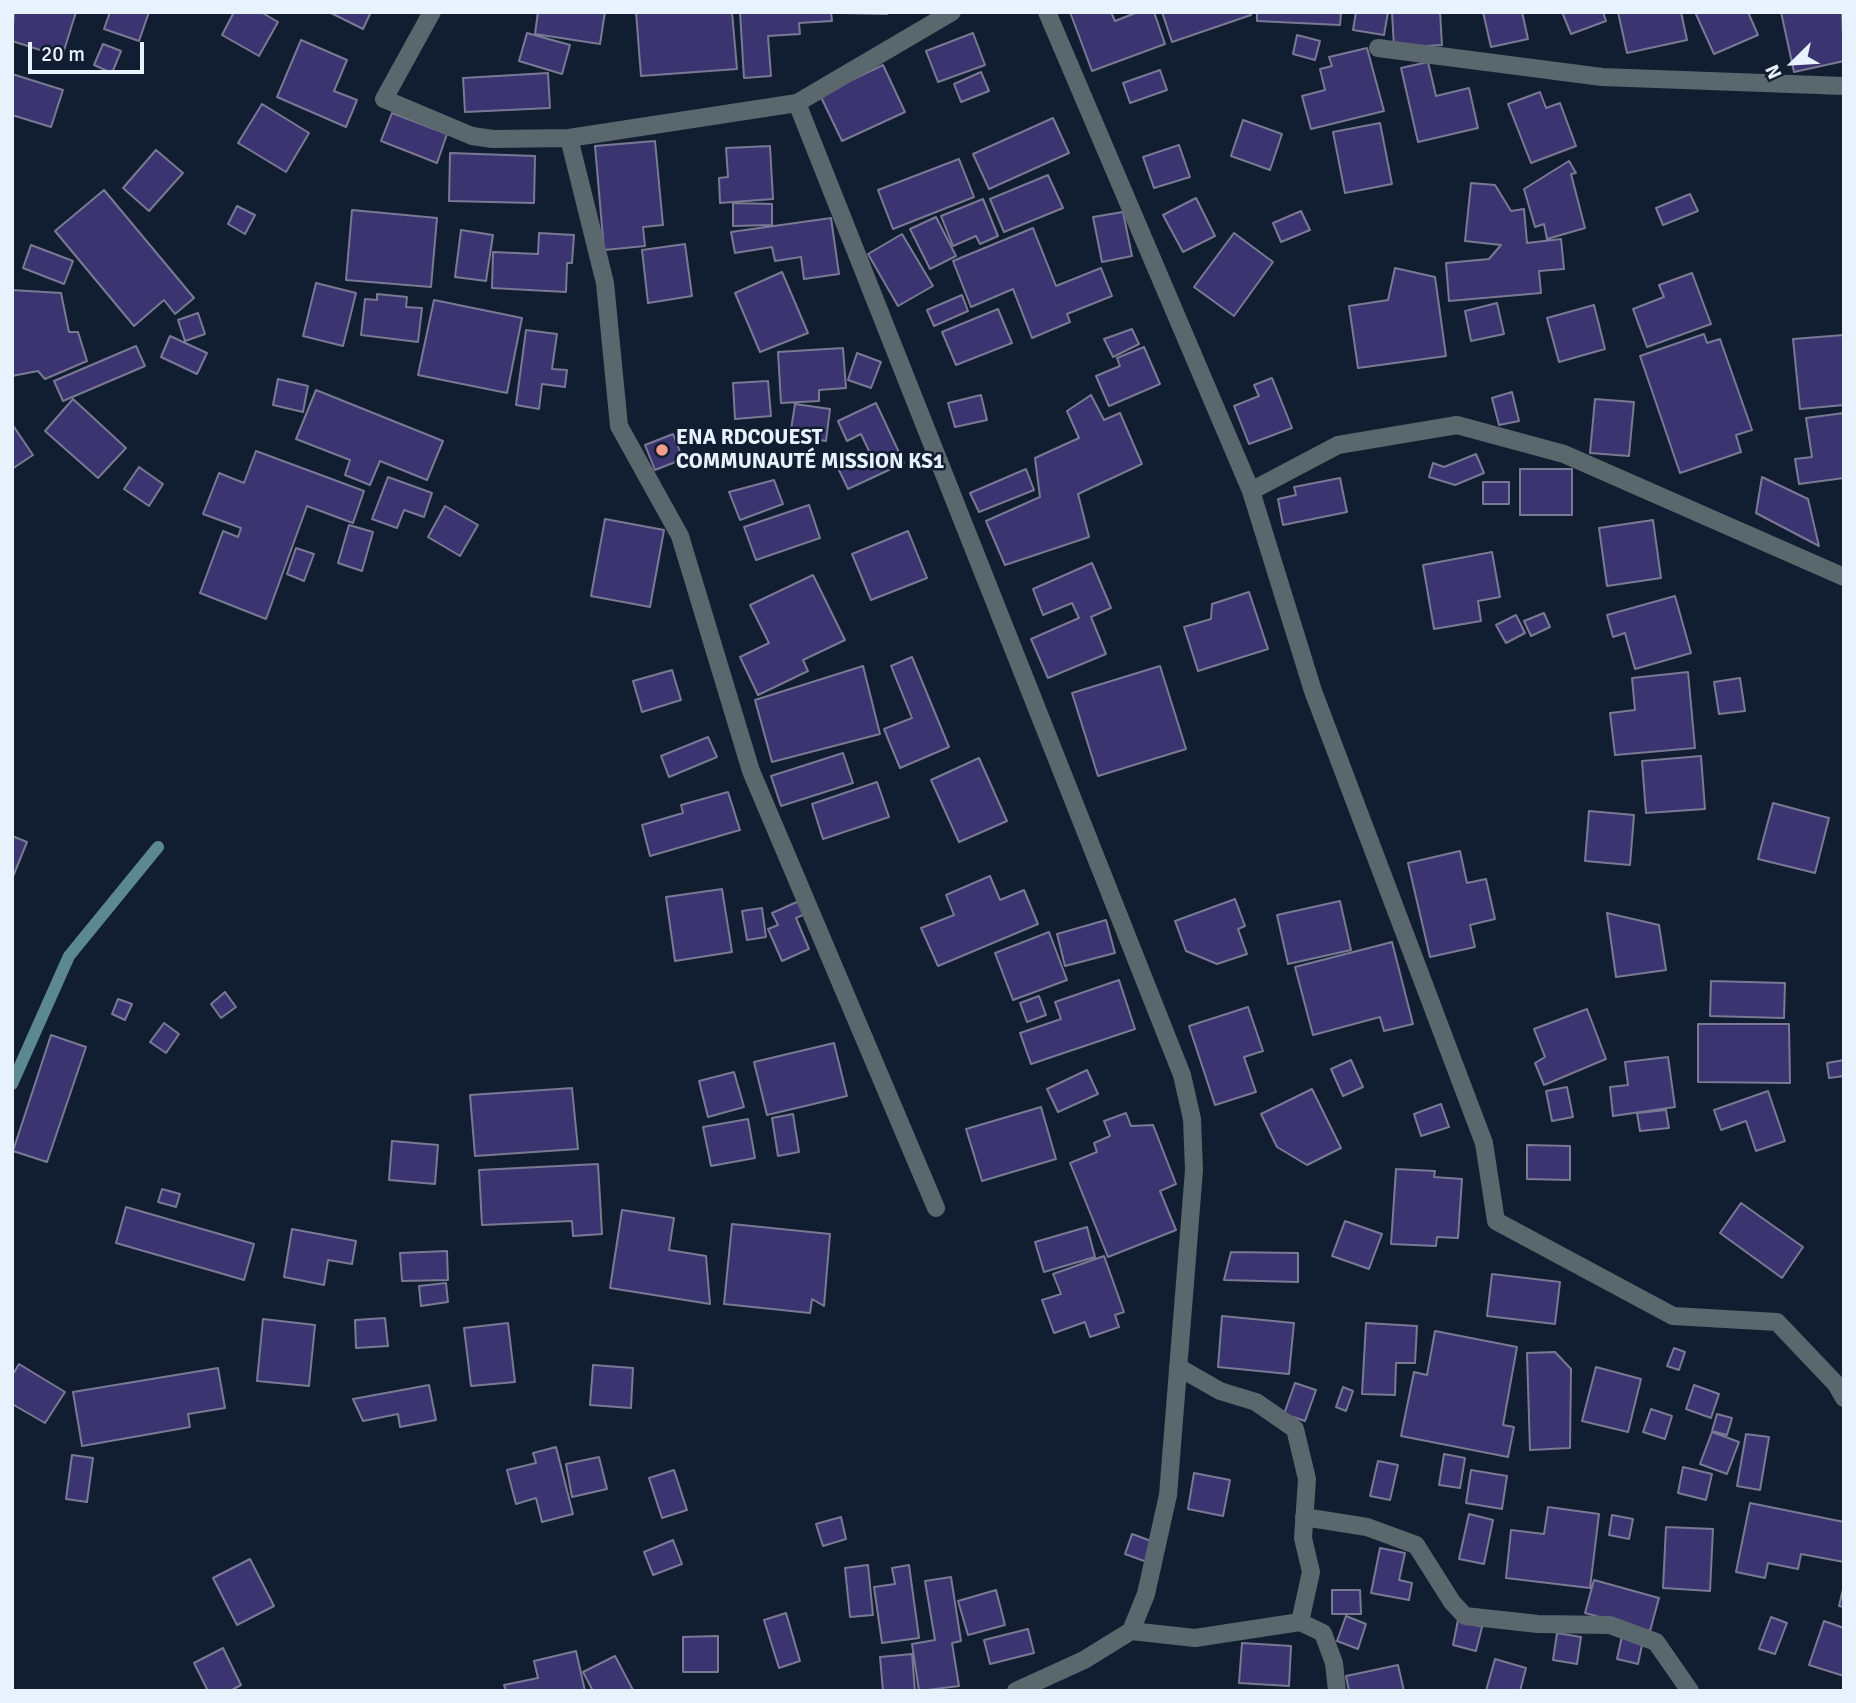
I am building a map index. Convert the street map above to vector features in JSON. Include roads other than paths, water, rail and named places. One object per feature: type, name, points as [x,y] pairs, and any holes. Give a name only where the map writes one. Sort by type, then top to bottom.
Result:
[{"type":"street","points":[[432,12],[384,99],[472,136],[493,139],[569,138],[797,103],[952,12]]},
{"type":"street","points":[[1047,12],[1251,491],[1313,691],[1484,1143],[1496,1222],[1673,1315],[1777,1321],[1836,1384],[1844,1398]]},
{"type":"street","points":[[1378,48],[1602,77],[1844,86]]},
{"type":"street","points":[[797,103],[1182,1075],[1192,1119],[1194,1170],[1168,1495],[1146,1594],[1131,1631],[1084,1660],[1016,1691]]},
{"type":"street","points":[[569,138],[605,283],[619,426],[680,536],[751,772],[936,1208]]},
{"type":"street","points":[[1251,491],[1338,445],[1457,425],[1564,454],[1844,578]]},
{"type":"street","points":[[1178,1367],[1220,1391],[1256,1402],[1295,1429],[1307,1479],[1303,1538],[1311,1572],[1300,1622]]},
{"type":"street","points":[[1304,1517],[1367,1527],[1416,1545],[1452,1602],[1465,1616],[1527,1623],[1610,1625],[1656,1642],[1690,1691]]},
{"type":"street","points":[[1131,1631],[1195,1638],[1300,1622],[1323,1633],[1334,1663],[1337,1691]]},
{"type":"waterway","points":[[12,1084],[69,956],[158,847]]},
{"type":"place","name":"ENA RDCOUEST COMMUNAUTÉ MISSION KS1","points":[[662,450]]}]
